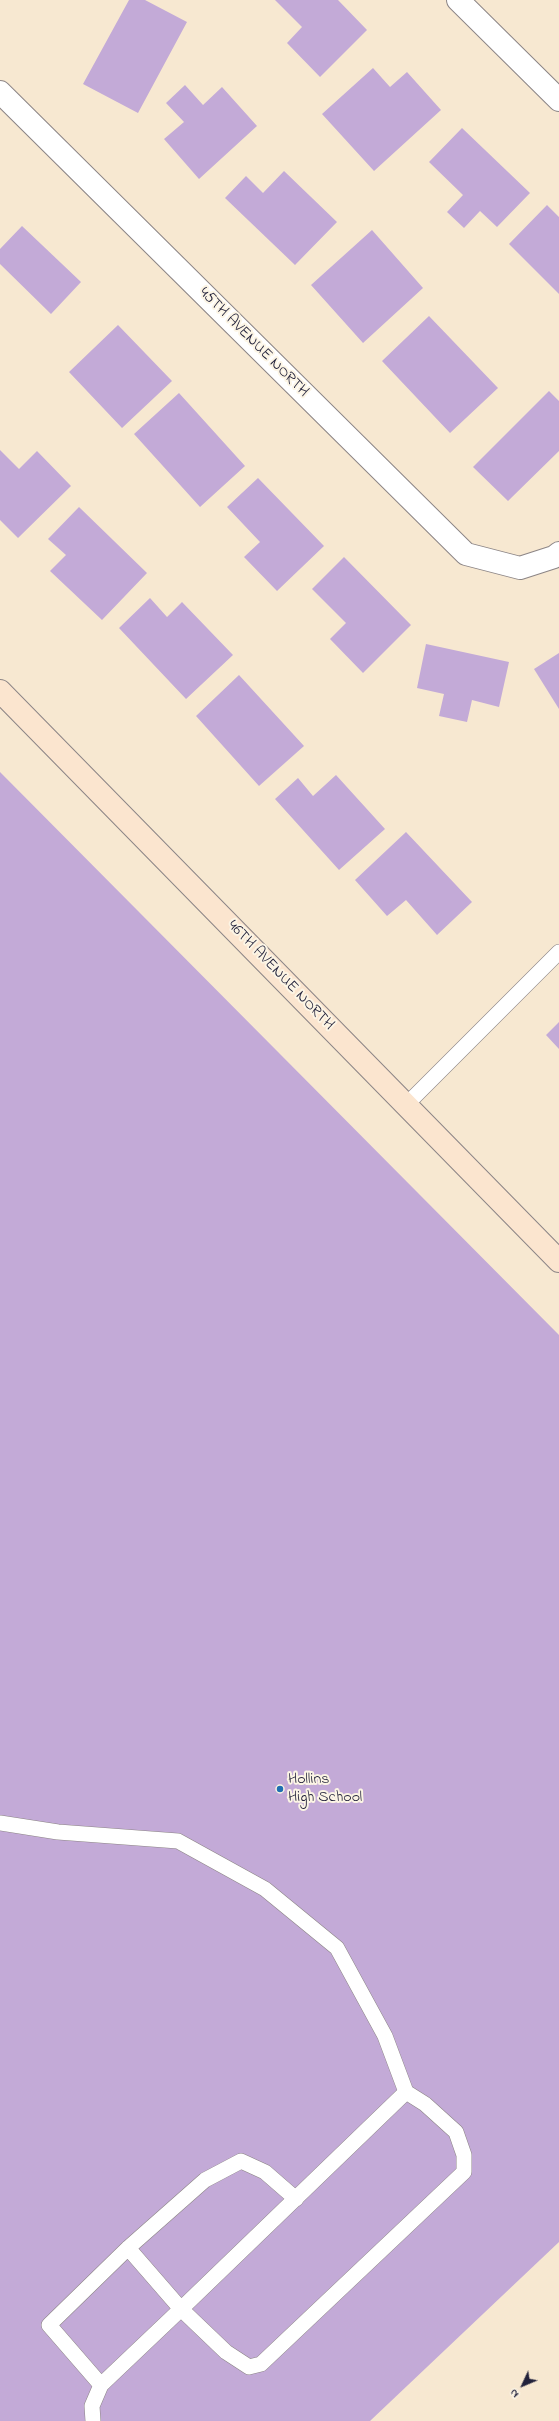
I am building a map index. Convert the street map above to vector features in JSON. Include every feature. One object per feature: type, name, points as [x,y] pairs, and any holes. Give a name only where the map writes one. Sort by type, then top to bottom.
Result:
[{"type":"street","points":[[458,0],[559,100]]},
{"type":"street","name":"45TH AVENUE NORTH","points":[[0,92],[466,554],[520,568],[554,557],[559,552]]},
{"type":"street","name":"46TH AVENUE NORTH","points":[[0,691],[559,1261]]},
{"type":"lane","points":[[406,1105],[559,952]]},
{"type":"lane","points":[[0,1823],[58,1832],[178,1841],[264,1889],[337,1948],[385,2036],[406,2092],[424,2104],[456,2132],[464,2155],[464,2172],[261,2364],[249,2368],[226,2352],[181,2309],[128,2248]]},
{"type":"lane","points":[[93,2421],[92,2406],[100,2385],[296,2199],[406,2092]]},
{"type":"lane","points":[[100,2385],[49,2325],[128,2248],[205,2180],[241,2161],[265,2172],[296,2199]]},
{"type":"building","points":[[129,0],[145,0],[187,22],[138,113],[83,84]]},
{"type":"building","points":[[275,0],[338,0],[367,30],[320,77],[287,43],[302,27]]},
{"type":"building","points":[[373,68],[390,87],[407,72],[441,110],[374,171],[322,114]]},
{"type":"building","points":[[185,85],[203,105],[222,87],[257,126],[199,179],[164,139],[184,122],[166,103]]},
{"type":"building","points":[[462,128],[530,193],[497,227],[480,211],[464,228],[447,212],[463,195],[429,162]]},
{"type":"building","points":[[284,171],[337,222],[295,265],[225,198],[246,176],[263,193]]},
{"type":"building","points":[[547,205],[559,217],[559,294],[509,244]]},
{"type":"building","points":[[22,226],[81,282],[51,314],[0,264],[0,249]]},
{"type":"building","points":[[372,230],[423,288],[363,343],[311,285]]},
{"type":"building","points":[[429,316],[498,388],[450,433],[382,361]]},
{"type":"building","points":[[118,325],[172,381],[122,428],[69,372]]},
{"type":"building","points":[[549,391],[559,401],[559,451],[508,501],[473,467]]},
{"type":"building","points":[[179,393],[245,466],[200,507],[134,434]]},
{"type":"building","points":[[0,450],[19,469],[37,451],[71,486],[18,538],[0,520]]},
{"type":"building","points":[[258,478],[324,546],[277,591],[244,557],[260,542],[227,507]]},
{"type":"building","points":[[79,507],[147,573],[102,620],[50,571],[66,555],[48,539]]},
{"type":"building","points":[[344,557],[411,625],[363,673],[330,639],[346,623],[312,589]]},
{"type":"building","points":[[150,598],[167,617],[182,602],[233,655],[186,699],[119,628]]},
{"type":"building","points":[[426,644],[509,662],[499,707],[472,700],[467,722],[439,716],[444,694],[417,688]]},
{"type":"building","points":[[559,653],[559,709],[534,669]]},
{"type":"building","points":[[239,675],[304,746],[259,786],[196,716]]},
{"type":"building","name":"Hollins High School","points":[[0,772],[559,1335],[559,2242],[370,2421],[0,2421]]},
{"type":"building","points":[[336,775],[385,829],[339,870],[275,799],[298,778],[313,796]]},
{"type":"building","points":[[406,832],[472,902],[437,935],[406,900],[387,916],[355,880]]},
{"type":"building","points":[[559,1022],[559,1049],[546,1035]]},
{"type":"place","name":"Hollins High School","points":[[280,1789]]}]
